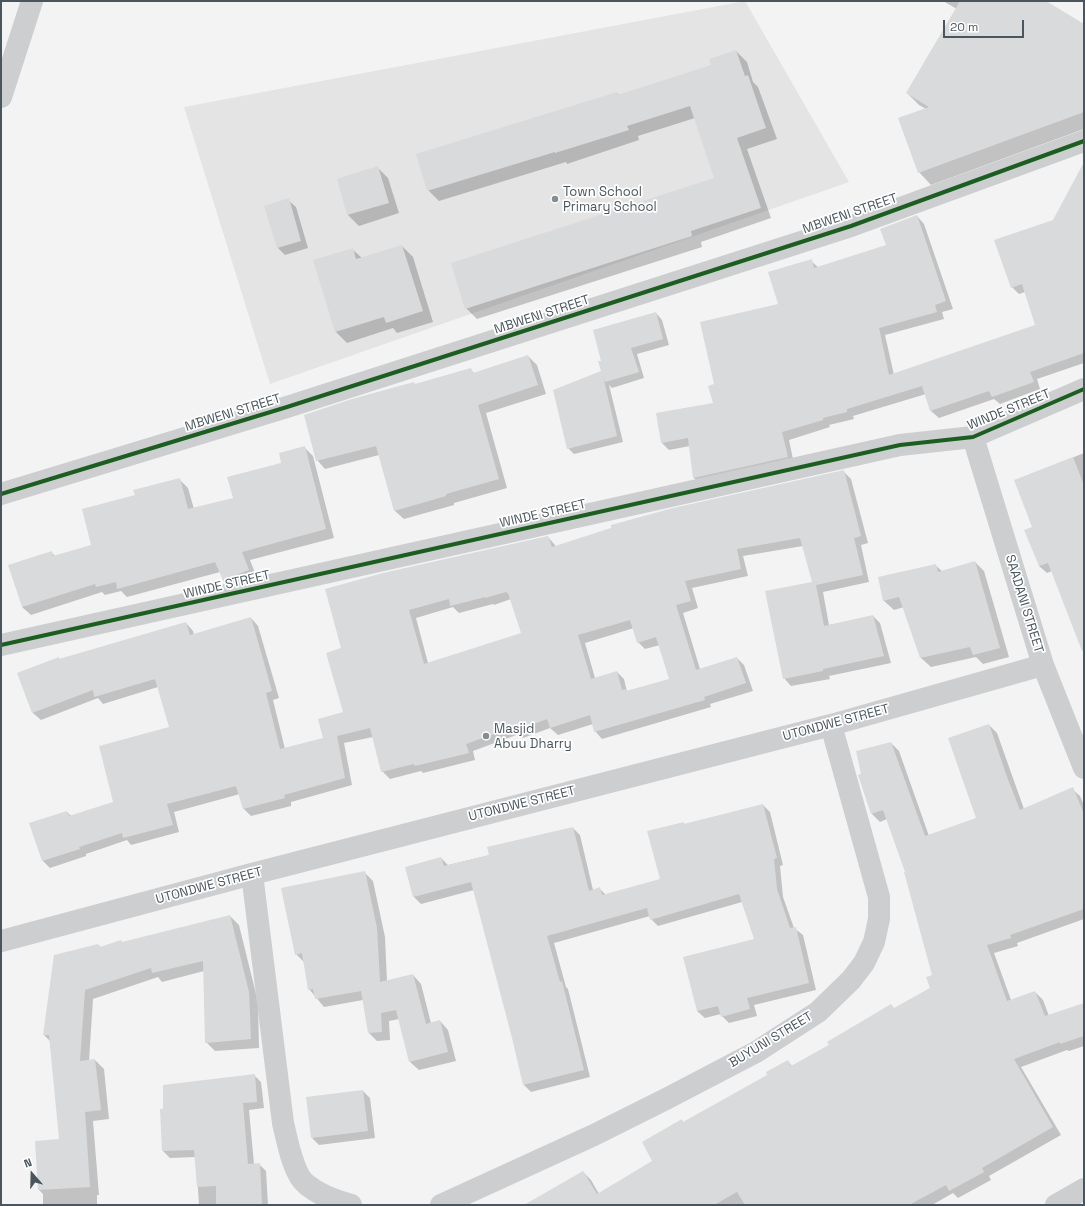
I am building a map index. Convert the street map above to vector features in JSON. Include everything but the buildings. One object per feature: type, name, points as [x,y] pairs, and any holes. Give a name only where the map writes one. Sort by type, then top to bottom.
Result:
[{"type":"street","points":[[1,97],[32,1]]},
{"type":"street","name":"MBWENI STREET","points":[[1,494],[287,407],[836,230],[1084,141]]},
{"type":"street","name":"WINDE STREET","points":[[1,645],[900,445],[972,437],[1084,389]]},
{"type":"street","name":"SAADANI STREET","points":[[972,437],[1043,665],[1084,768]]},
{"type":"street","name":"UTONDWE STREET","points":[[1,941],[252,874],[830,725],[1043,665]]},
{"type":"street","name":"BUYUNI STREET","points":[[441,1205],[594,1135],[756,1052],[818,1012],[851,980],[864,963],[874,942],[880,919],[879,897],[830,725]]},
{"type":"street","points":[[252,874],[283,1123],[289,1148],[296,1170],[305,1184],[332,1200],[351,1205]]},
{"type":"street","points":[[1056,1205],[1084,1189]]},
{"type":"shaded area","points":[[745,1],[849,182],[270,384],[184,107]]},
{"type":"cycle path","points":[[1,494],[287,407],[851,226],[1084,141]]},
{"type":"cycle path","points":[[1,645],[900,445],[973,437],[1084,389]]},
{"type":"place","name":"Town School Primary School","points":[[555,199]]},
{"type":"place","name":"Masjid Abuu Dharry","points":[[486,736]]}]
